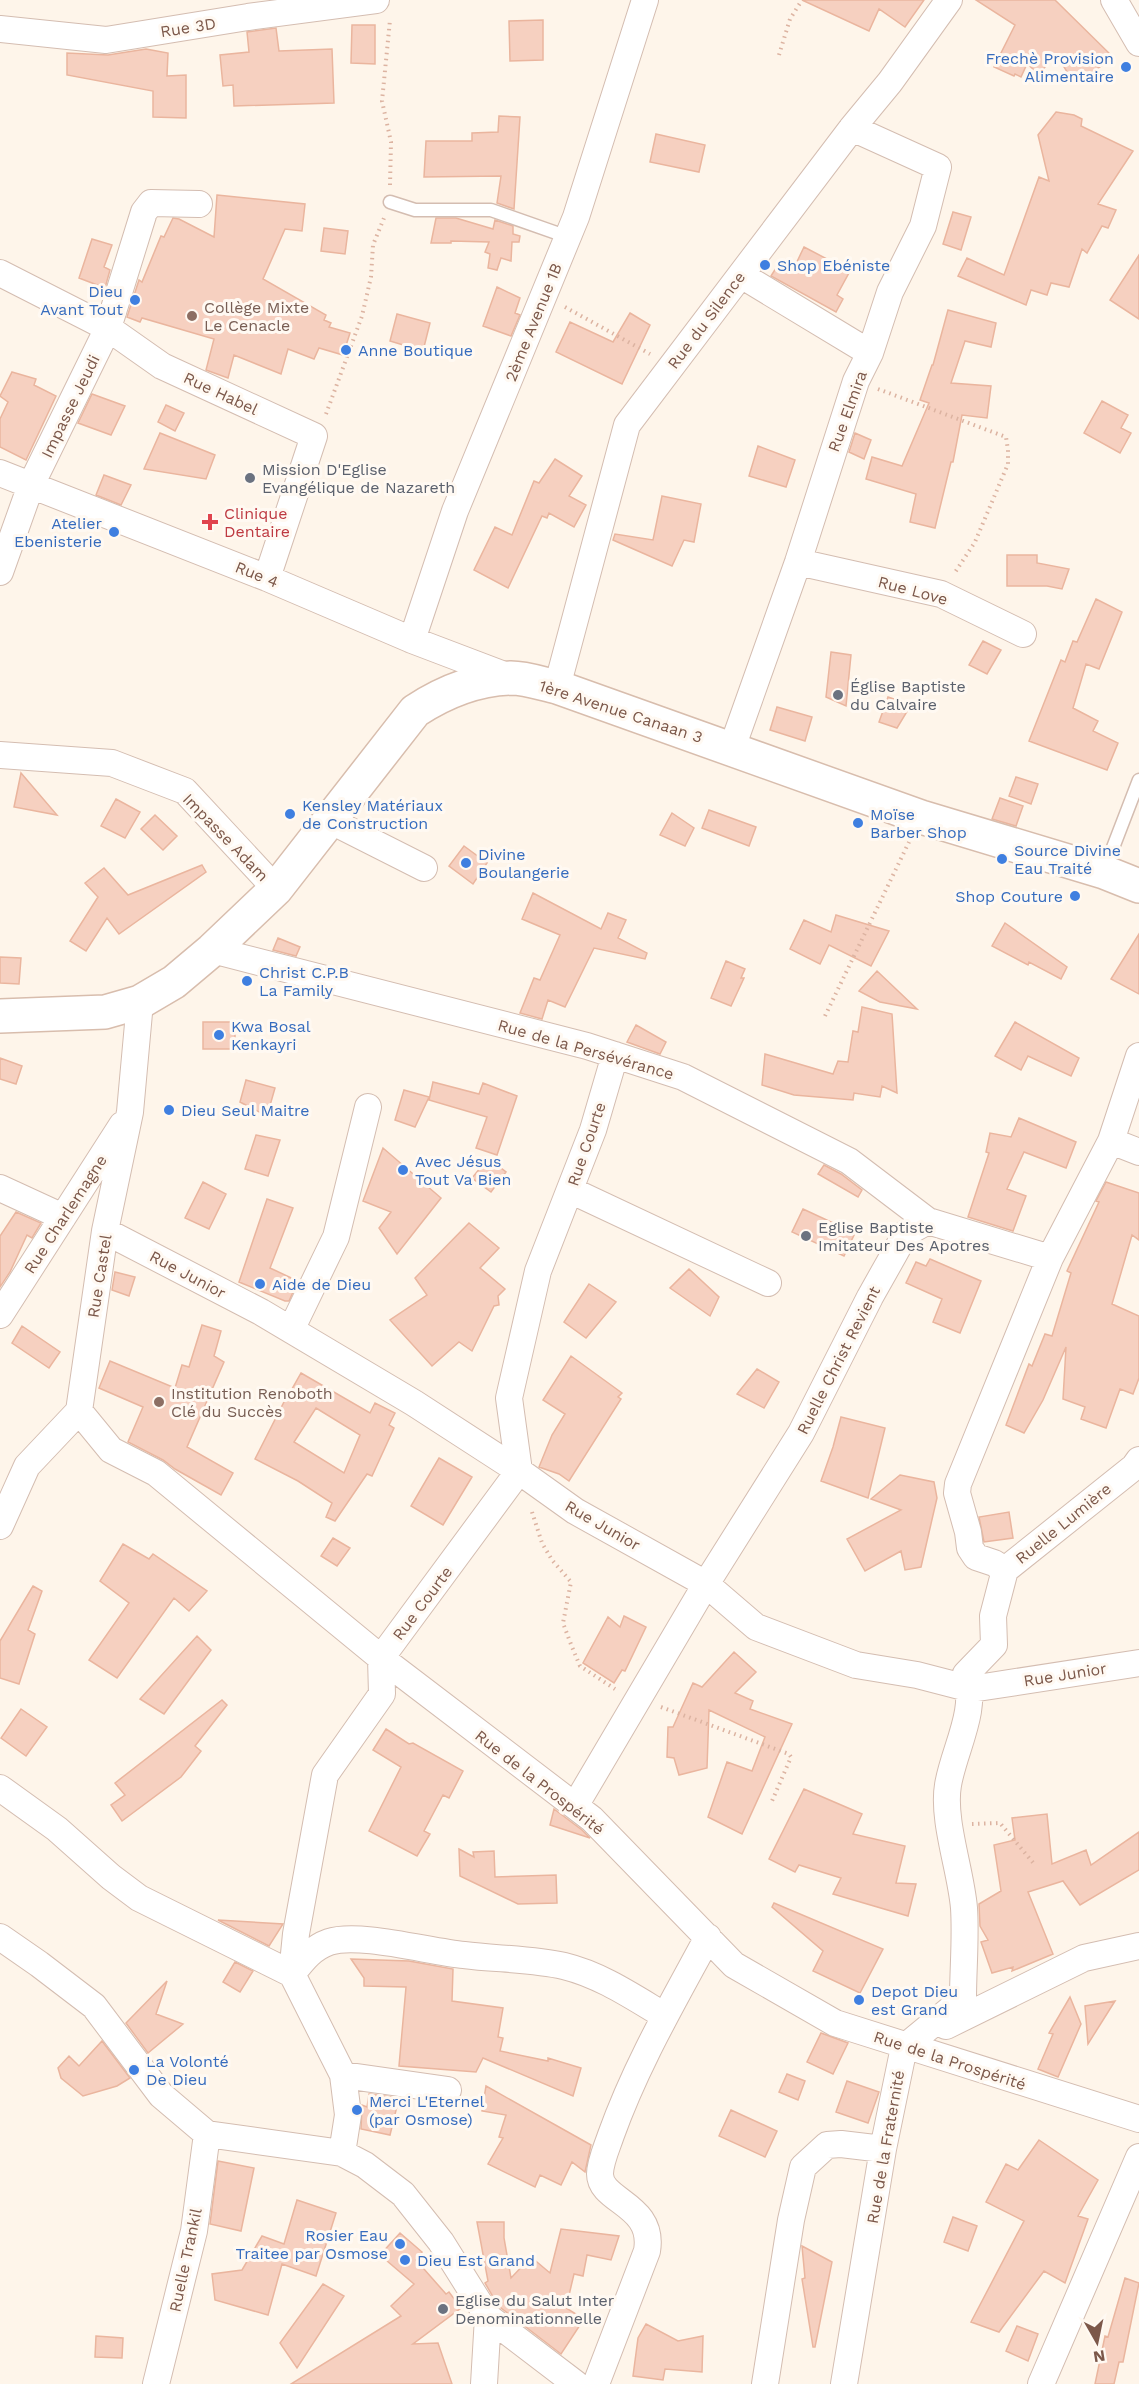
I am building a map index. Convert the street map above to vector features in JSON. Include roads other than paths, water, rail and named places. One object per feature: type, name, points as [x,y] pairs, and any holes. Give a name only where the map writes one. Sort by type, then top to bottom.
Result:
[{"type":"main road","name":"1ère Avenue Canaan 3","points":[[0,1016],[105,1012],[140,1002],[174,982],[212,950],[276,889],[415,711],[437,696],[471,683],[513,678],[557,687],[921,817],[1104,872],[1139,886]]},
{"type":"street","name":"2ème Avenue 1B","points":[[412,640],[455,510],[576,217],[645,0]]},
{"type":"street","name":"Rue du Silence","points":[[557,687],[627,425],[852,128],[890,82],[949,0]]},
{"type":"street","points":[[1114,0],[1139,43]]},
{"type":"street","name":"Rue 3D","points":[[0,29],[106,40],[248,17],[383,6]]},
{"type":"street","name":"Rue Elmira","points":[[732,748],[798,562],[856,381],[870,353],[890,292],[923,226],[938,167],[852,128]]},
{"type":"street","name":"Impasse Jeudi","points":[[0,572],[31,485],[108,327],[144,212],[151,203],[199,204]]},
{"type":"street","name":"Rue Habel","points":[[0,273],[108,327],[162,366],[314,436],[267,578]]},
{"type":"street","points":[[741,275],[870,353]]},
{"type":"street","name":"Rue 4","points":[[0,473],[267,578],[412,640],[513,678]]},
{"type":"street","name":"Rue Love","points":[[798,562],[941,594],[1023,634]]},
{"type":"street","name":"Impasse Adam","points":[[0,755],[112,763],[185,791],[276,889]]},
{"type":"street","points":[[329,820],[424,868]]},
{"type":"street","name":"Rue de la Persévérance","points":[[212,950],[587,1046],[683,1077],[849,1161],[928,1221]]},
{"type":"street","name":"Rue Castel","points":[[79,1411],[105,1231],[130,1112],[140,1002]]},
{"type":"street","name":"Rue Courte","points":[[381,1658],[519,1471],[509,1398],[538,1271],[593,1130],[615,1055]]},
{"type":"street","points":[[1005,1570],[976,1557],[970,1548],[969,1532],[957,1493],[958,1484],[1050,1258],[1111,1141],[1139,1056]]},
{"type":"street","points":[[291,1330],[336,1237],[368,1107]]},
{"type":"street","name":"Rue Charlemagne","points":[[0,1315],[130,1112]]},
{"type":"street","points":[[1111,1141],[1139,1152]]},
{"type":"street","points":[[0,1188],[63,1217]]},
{"type":"street","points":[[570,1190],[768,1283]]},
{"type":"street","points":[[928,1221],[1050,1258]]},
{"type":"street","name":"Ruelle Christ Revient","points":[[575,1806],[706,1584],[801,1433],[870,1297],[906,1233],[928,1221]]},
{"type":"street","name":"Rue Junior","points":[[105,1231],[291,1330],[414,1403],[519,1471],[575,1511],[706,1584],[756,1628],[856,1665],[917,1675],[971,1689],[1139,1663]]},
{"type":"street","points":[[0,1526],[27,1466],[79,1411]]},
{"type":"street","name":"Rue de la Prospérité","points":[[79,1411],[111,1450],[156,1473],[381,1658],[592,1819],[734,1965],[835,2023],[1139,2120]]},
{"type":"street","name":"Ruelle Lumière","points":[[971,1689],[966,1674],[994,1645],[993,1616],[1005,1570],[1134,1467],[1139,1460]]},
{"type":"street","points":[[342,2153],[348,2115],[343,2075],[292,1974],[296,1934],[325,1774],[382,1694],[381,1658]]},
{"type":"street","points":[[906,2046],[963,1999],[964,1907],[950,1824],[947,1789],[964,1730],[971,1689]]},
{"type":"street","points":[[0,1788],[57,1829],[111,1877],[139,1898],[292,1974]]},
{"type":"street","points":[[0,1937],[94,2006],[161,2095],[207,2134],[342,2153],[365,2165],[403,2194],[441,2242],[488,2317],[576,2384]]},
{"type":"street","points":[[596,2384],[647,2251],[649,2238],[643,2220],[612,2194],[602,2182],[600,2175],[625,2096],[708,1937]]},
{"type":"street","points":[[292,1974],[308,1954],[329,1942],[349,1939],[369,1941],[428,1951],[563,1965],[600,1978],[665,2016]]},
{"type":"street","points":[[906,2046],[1084,1958],[1139,1946]]},
{"type":"street","name":"Rue de la Fraternité","points":[[844,2384],[883,2149],[906,2046]]},
{"type":"street","points":[[343,2075],[448,2090]]},
{"type":"street","name":"Ruelle Trankil","points":[[156,2384],[194,2231],[207,2134]]},
{"type":"street","points":[[765,2384],[791,2220],[803,2167],[827,2145],[842,2144],[883,2149]]},
{"type":"street","points":[[1041,2384],[1139,2157]]},
{"type":"street","points":[[483,2384],[488,2317]]},
{"type":"lane","points":[[390,202],[416,210],[491,210],[568,237]]},
{"type":"lane","points":[[1104,872],[1139,780]]},
{"type":"place","name":"Frechè Provision Alimentaire","points":[[1126,67]]},
{"type":"place","name":"Shop Ebéniste","points":[[765,265]]},
{"type":"place","name":"Dieu Avant Tout","points":[[135,300]]},
{"type":"place","name":"Collège Mixte Le Cenacle","points":[[192,316]]},
{"type":"place","name":"Anne Boutique","points":[[346,350]]},
{"type":"place","name":"Mission D'Eglise Evangélique de Nazareth","points":[[250,478]]},
{"type":"place","name":"Clinique Dentaire","points":[[210,522]]},
{"type":"place","name":"Atelier Ebenisterie","points":[[114,532]]},
{"type":"place","name":"Église Baptiste du Calvaire","points":[[838,695]]},
{"type":"place","name":"Kensley Matériaux de Construction","points":[[290,814]]},
{"type":"place","name":"Moïse Barber Shop","points":[[858,823]]},
{"type":"place","name":"Source Divine Eau Traité","points":[[1002,859]]},
{"type":"place","name":"Divine Boulangerie","points":[[466,863]]},
{"type":"place","name":"Shop Couture","points":[[1075,896]]},
{"type":"place","name":"Christ C.P.B La Family","points":[[247,981]]},
{"type":"place","name":"Kwa Bosal Kenkayri","points":[[219,1035]]},
{"type":"place","name":"Dieu Seul Maitre","points":[[169,1110]]},
{"type":"place","name":"Avec Jésus Tout Va Bien","points":[[403,1170]]},
{"type":"place","name":"Eglise Baptiste Imitateur Des Apotres","points":[[806,1236]]},
{"type":"place","name":"Aide de Dieu","points":[[260,1284]]},
{"type":"place","name":"Institution Renoboth Clé du Succès","points":[[159,1402]]},
{"type":"place","name":"Depot Dieu est Grand","points":[[859,2000]]},
{"type":"place","name":"La Volonté De Dieu","points":[[134,2070]]},
{"type":"place","name":"Merci L'Eternel (par Osmose)","points":[[357,2110]]},
{"type":"place","name":"Rosier Eau Traitee par Osmose","points":[[400,2244]]},
{"type":"place","name":"Dieu Est Grand","points":[[405,2260]]},
{"type":"place","name":"Eglise du Salut Inter Denominationnelle","points":[[443,2309]]}]
